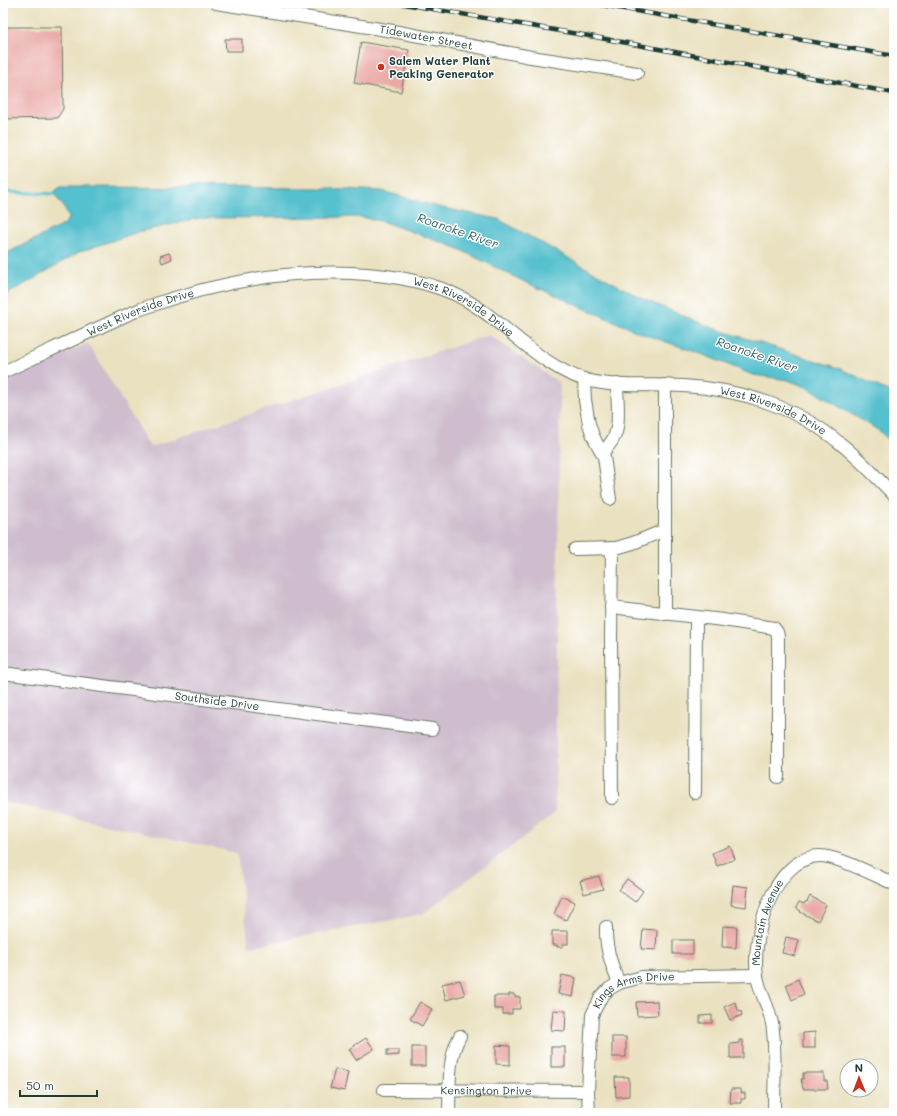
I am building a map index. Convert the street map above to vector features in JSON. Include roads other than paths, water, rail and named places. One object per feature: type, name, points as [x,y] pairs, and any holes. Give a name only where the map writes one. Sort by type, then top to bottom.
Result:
[{"type":"street","name":"Tidewater Street","points":[[216,3],[393,31],[577,64],[637,73]]},
{"type":"street","name":"West Riverside Drive","points":[[3,372],[139,310],[176,297],[216,287],[268,277],[295,274],[376,274],[422,282],[457,295],[495,319],[557,367],[572,375],[584,379],[598,383],[686,386],[742,394],[781,407],[823,430],[841,444],[894,495]]},
{"type":"street","points":[[584,379],[585,400],[589,424],[593,436],[602,453],[610,499]]},
{"type":"street","points":[[602,453],[611,443],[616,433],[617,384]]},
{"type":"street","points":[[665,385],[665,614]]},
{"type":"street","points":[[575,549],[612,548],[633,544],[665,530]]},
{"type":"street","points":[[612,548],[612,798]]},
{"type":"street","points":[[611,607],[774,628],[778,636],[778,776]]},
{"type":"street","points":[[695,793],[696,617]]},
{"type":"street","name":"Southside Drive","points":[[3,673],[432,729]]},
{"type":"street","name":"Mountain Avenue","points":[[774,1113],[774,1032],[757,975],[756,948],[759,929],[766,907],[783,878],[794,866],[803,860],[812,857],[822,856],[837,859],[894,884]]},
{"type":"street","points":[[606,927],[605,937],[608,954],[619,983]]},
{"type":"street","name":"Kings Arms Drive","points":[[589,1113],[588,1091],[592,1015],[601,997],[609,989],[619,983],[642,977],[757,975]]},
{"type":"street","points":[[449,1113],[452,1055],[460,1036]]},
{"type":"street","name":"Kensington Drive","points":[[384,1090],[588,1091]]},
{"type":"water","name":"Roanoke River","points":[[60,187],[327,188],[382,191],[438,207],[498,219],[641,298],[710,327],[839,368],[894,394],[894,444],[878,430],[808,388],[788,380],[753,375],[699,353],[643,334],[527,283],[457,248],[381,221],[361,217],[200,218],[138,232],[79,252],[3,297],[3,255],[65,224],[69,217],[64,207],[53,193]]},
{"type":"waterway","points":[[3,192],[56,194]]},
{"type":"railway","points":[[398,3],[595,37],[894,93]]},
{"type":"railway","points":[[590,3],[894,56]]},
{"type":"place","name":"Salem Water Plant Peaking Generator","points":[[381,67]]}]
